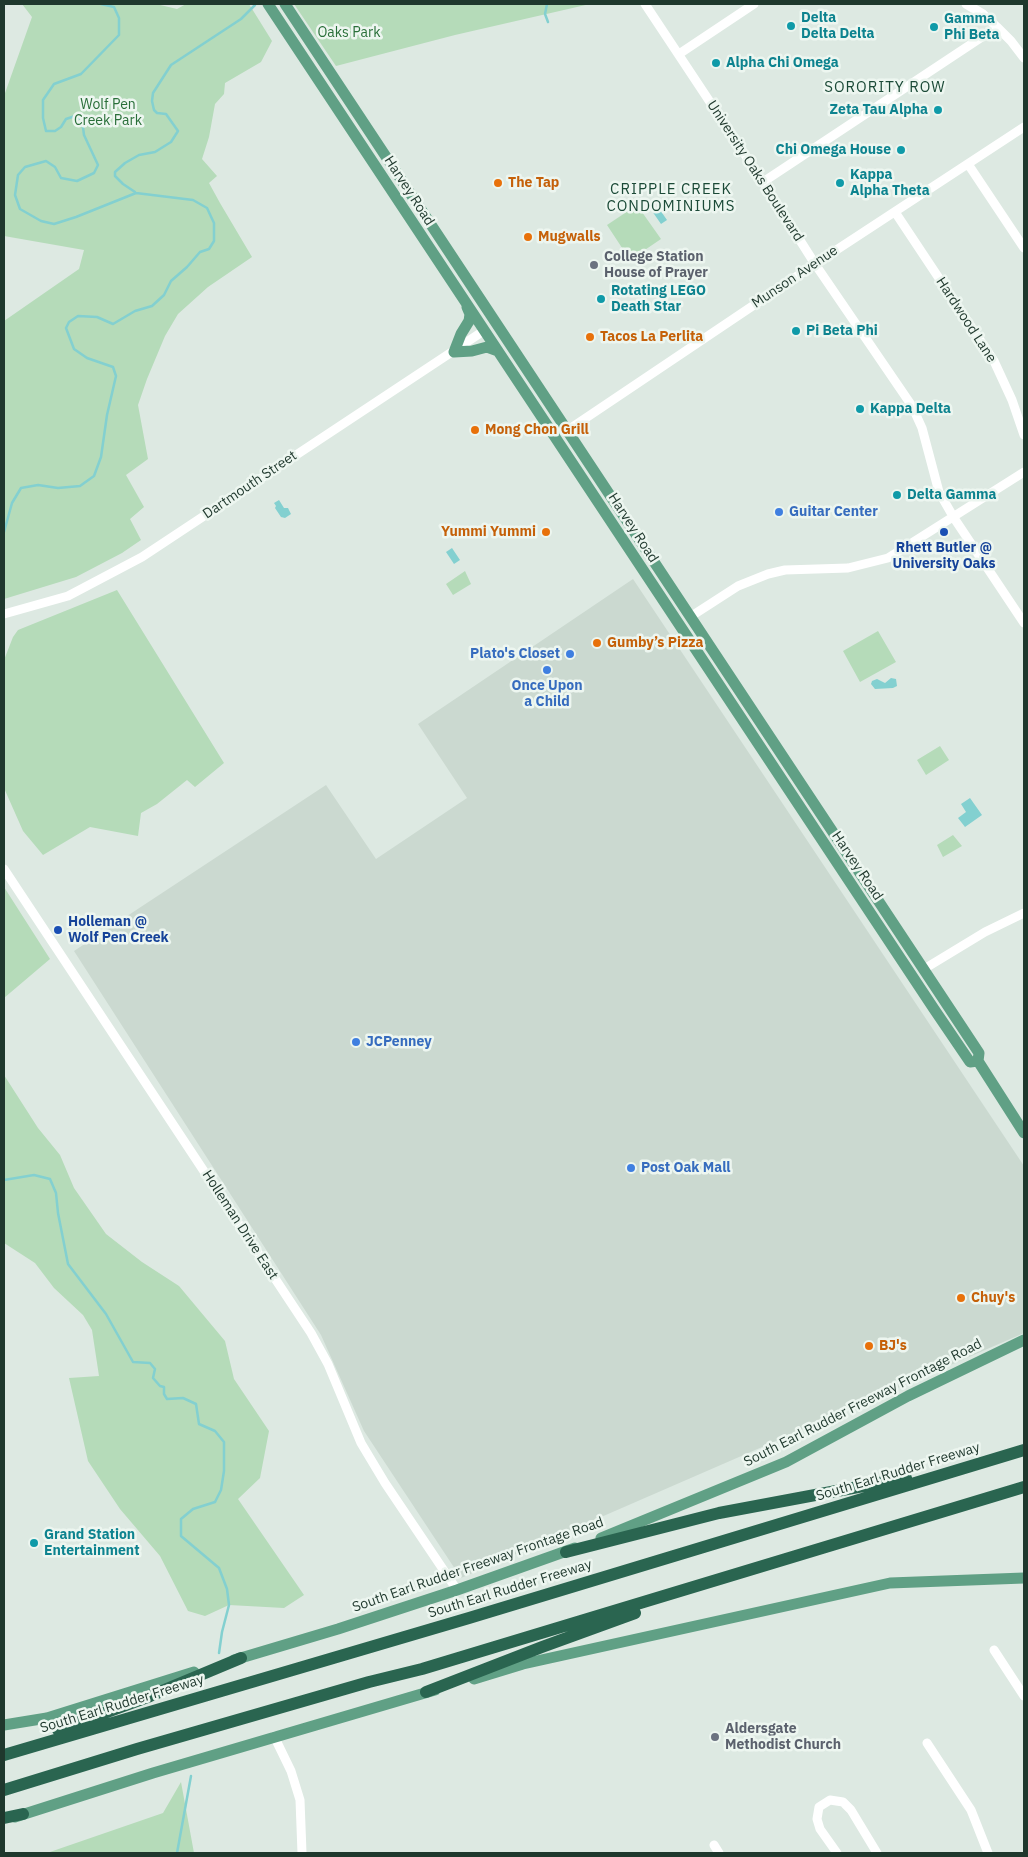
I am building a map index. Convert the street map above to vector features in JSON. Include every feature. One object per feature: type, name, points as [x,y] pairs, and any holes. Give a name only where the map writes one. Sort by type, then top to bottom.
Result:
[{"type":"highway","name":"South Earl Rudder Freeway","points":[[4,1754],[459,1620],[1024,1450]]},
{"type":"highway","points":[[566,1552],[719,1513],[965,1467]]},
{"type":"highway","points":[[4,1790],[146,1746],[369,1682],[422,1669],[1024,1487]]},
{"type":"highway","points":[[426,1692],[653,1606],[692,1588]]},
{"type":"highway","points":[[4,1751],[150,1696],[242,1658]]},
{"type":"highway","points":[[4,1820],[23,1814]]},
{"type":"main road","name":"Harvey Road","points":[[268,4],[970,1062],[978,1061]]},
{"type":"main road","name":"Harvey Road","points":[[285,4],[979,1053],[978,1061],[1024,1133]]},
{"type":"main road","points":[[299,49],[305,48],[323,74],[336,81]]},
{"type":"main road","points":[[376,167],[386,170],[406,200],[414,200]]},
{"type":"main road","points":[[479,296],[485,330],[492,332],[505,349],[515,352]]},
{"type":"main road","points":[[466,303],[470,314],[469,321],[461,334],[454,352],[487,347],[498,351]]},
{"type":"main road","points":[[534,404],[546,412],[558,428],[568,430],[565,439],[572,463]]},
{"type":"main road","points":[[655,588],[665,592],[683,618],[690,616]]},
{"type":"main road","points":[[717,682],[723,681],[726,683],[744,710],[754,714]]},
{"type":"main road","points":[[813,826],[823,816]]},
{"type":"main road","points":[[894,948],[903,949],[918,970],[924,969]]},
{"type":"main road","name":"South Earl Rudder Freeway Frontage Road","points":[[4,1726],[47,1718],[338,1629],[566,1552],[650,1520],[786,1462],[908,1396],[1024,1340]]},
{"type":"main road","points":[[23,1814],[274,1736],[523,1664],[890,1583],[1024,1578]]},
{"type":"street","name":"University Oaks Boulevard","points":[[645,4],[815,264],[912,406],[922,428],[939,492],[954,518],[1024,623]]},
{"type":"street","points":[[679,54],[754,4]]},
{"type":"street","points":[[966,4],[982,14],[997,27],[1024,58]]},
{"type":"street","points":[[763,182],[997,27]]},
{"type":"street","name":"Munson Avenue","points":[[568,430],[815,264],[1024,127]]},
{"type":"street","points":[[968,164],[1024,248]]},
{"type":"street","name":"Hardwood Lane","points":[[895,212],[994,361],[1009,392],[1024,435]]},
{"type":"street","name":"Dartmouth Street","points":[[4,614],[68,596],[142,557],[485,330]]},
{"type":"street","points":[[690,616],[738,586],[768,574],[785,570],[848,568],[888,558],[1024,472]]},
{"type":"street","name":"Holleman Drive East","points":[[4,870],[311,1333],[328,1364],[361,1443],[385,1483],[458,1590]]},
{"type":"street","points":[[924,969],[985,932],[1024,913]]},
{"type":"street","points":[[994,1650],[1024,1696]]},
{"type":"street","points":[[274,1736],[291,1771],[300,1800],[302,1853]]},
{"type":"street","points":[[927,1743],[971,1810],[988,1853]]},
{"type":"street","points":[[837,1853],[820,1829],[816,1819],[819,1807],[830,1800],[843,1802],[877,1853]]},
{"type":"shaded area","points":[[633,579],[1024,1166],[1024,1333],[461,1578],[364,1431],[321,1335],[74,951],[326,785],[376,859],[467,798],[418,724]]},
{"type":"green space","name":"Wolf Pen Creek Park","points":[[22,4],[156,4],[177,9],[186,4],[249,4],[272,41],[261,62],[225,83],[224,94],[215,104],[209,137],[202,159],[217,176],[209,183],[252,257],[208,287],[178,314],[165,336],[147,379],[138,405],[148,459],[126,475],[144,507],[130,519],[141,540],[122,553],[76,577],[4,599],[4,321],[79,269],[84,250],[4,236],[4,96],[32,17]]},
{"type":"green space","name":"Oaks Park","points":[[294,4],[590,4],[455,35],[336,66]]},
{"type":"green space","points":[[637,205],[661,239],[630,260],[607,225]]},
{"type":"green space","points":[[465,571],[471,584],[453,595],[446,584]]},
{"type":"green space","points":[[117,590],[224,763],[195,787],[187,780],[157,804],[141,813],[138,836],[90,827],[43,855],[23,831],[4,788],[4,660],[13,637],[18,630]]},
{"type":"green space","points":[[878,631],[896,662],[860,682],[843,651]]},
{"type":"green space","points":[[940,746],[949,760],[926,775],[917,760]]},
{"type":"green space","points":[[953,835],[962,846],[943,857],[937,845]]},
{"type":"green space","points":[[4,887],[50,959],[4,998]]},
{"type":"green space","points":[[4,1075],[38,1128],[60,1155],[74,1188],[106,1234],[142,1262],[179,1286],[225,1341],[234,1379],[269,1431],[260,1478],[238,1499],[304,1595],[284,1608],[229,1605],[205,1616],[188,1611],[160,1556],[120,1509],[88,1461],[69,1378],[99,1376],[92,1330],[83,1315],[54,1288],[35,1263],[4,1243]]},
{"type":"green space","points":[[181,1782],[194,1853],[47,1853],[163,1813]]},
{"type":"water","points":[[658,207],[667,220],[661,224],[652,211]]},
{"type":"water","points":[[279,500],[284,508],[288,508],[291,514],[285,518],[281,517],[275,508],[274,503]]},
{"type":"water","points":[[452,548],[460,560],[454,564],[446,552]]},
{"type":"water","points":[[891,678],[896,679],[897,686],[893,688],[875,689],[871,684],[872,681],[877,679],[885,683]]},
{"type":"water","points":[[970,798],[982,815],[965,827],[958,818],[966,812],[961,804]]},
{"type":"waterway","points":[[4,532],[12,503],[21,488],[38,485],[58,488],[80,486],[94,476],[101,457],[107,415],[116,376],[113,367],[87,358],[74,349],[66,328],[69,322],[78,316],[97,317],[113,324],[135,311],[152,306],[164,295],[171,281],[200,252],[209,249],[214,241],[214,223],[207,208],[193,200],[136,193],[54,224],[41,221],[20,209],[15,195],[18,175],[25,167],[46,161],[55,167],[61,178],[77,181],[94,173],[98,165],[84,135],[82,120],[75,116],[66,119],[61,127],[55,131],[46,131],[43,118],[43,100],[54,84],[81,74],[119,35],[119,18],[114,7],[101,4]]},
{"type":"waterway","points":[[547,4],[545,14],[548,22]]},
{"type":"waterway","points":[[135,192],[123,184],[115,176],[115,172],[125,163],[139,155],[155,152],[171,142],[178,131],[166,114],[157,113],[154,110],[153,93],[171,65],[241,19],[255,5]]},
{"type":"waterway","points":[[4,1180],[34,1175],[50,1179],[56,1193],[68,1264],[106,1314],[133,1362],[150,1363],[155,1369],[153,1378],[160,1386],[164,1387],[164,1394],[167,1399],[183,1398],[196,1404],[199,1424],[215,1431],[224,1442],[224,1471],[221,1490],[215,1502],[193,1509],[181,1519],[181,1536],[219,1568],[227,1589],[229,1605],[219,1653]]},
{"type":"waterway","points":[[177,1853],[191,1776]]},
{"type":"place","name":"Delta Delta Delta","points":[[791,26]]},
{"type":"place","name":"Gamma Phi Beta","points":[[934,27]]},
{"type":"place","name":"Alpha Chi Omega","points":[[716,63]]},
{"type":"place","name":"Zeta Tau Alpha","points":[[938,110]]},
{"type":"place","name":"Chi Omega House","points":[[901,150]]},
{"type":"place","name":"The Tap","points":[[498,183]]},
{"type":"place","name":"Kappa Alpha Theta","points":[[840,183]]},
{"type":"place","name":"Mugwalls","points":[[528,237]]},
{"type":"place","name":"College Station House of Prayer","points":[[594,265]]},
{"type":"place","name":"Rotating LEGO Death Star","points":[[601,299]]},
{"type":"place","name":"Pi Beta Phi","points":[[796,331]]},
{"type":"place","name":"Tacos La Perlita","points":[[590,337]]},
{"type":"place","name":"Kappa Delta","points":[[860,409]]},
{"type":"place","name":"Mong Chon Grill","points":[[475,430]]},
{"type":"place","name":"Delta Gamma","points":[[897,495]]},
{"type":"place","name":"Guitar Center","points":[[779,512]]},
{"type":"place","name":"Yummi Yummi","points":[[546,532]]},
{"type":"place","name":"Rhett Butler @ University Oaks","points":[[944,532]]},
{"type":"place","name":"Gumby’s Pizza","points":[[597,643]]},
{"type":"place","name":"Plato's Closet","points":[[570,654]]},
{"type":"place","name":"Once Upon a Child","points":[[547,670]]},
{"type":"place","name":"Holleman @ Wolf Pen Creek","points":[[58,930]]},
{"type":"place","name":"JCPenney","points":[[356,1042]]},
{"type":"place","name":"Post Oak Mall","points":[[631,1168]]},
{"type":"place","name":"Chuy's","points":[[961,1298]]},
{"type":"place","name":"BJ's","points":[[869,1346]]},
{"type":"place","name":"Grand Station Entertainment","points":[[34,1543]]},
{"type":"place","name":"Aldersgate Methodist Church","points":[[715,1737]]},
{"type":"district","name":"SORORITY ROW","points":[[885,88]]},
{"type":"district","name":"CRIPPLE CREEK CONDOMINIUMS","points":[[671,198]]}]
